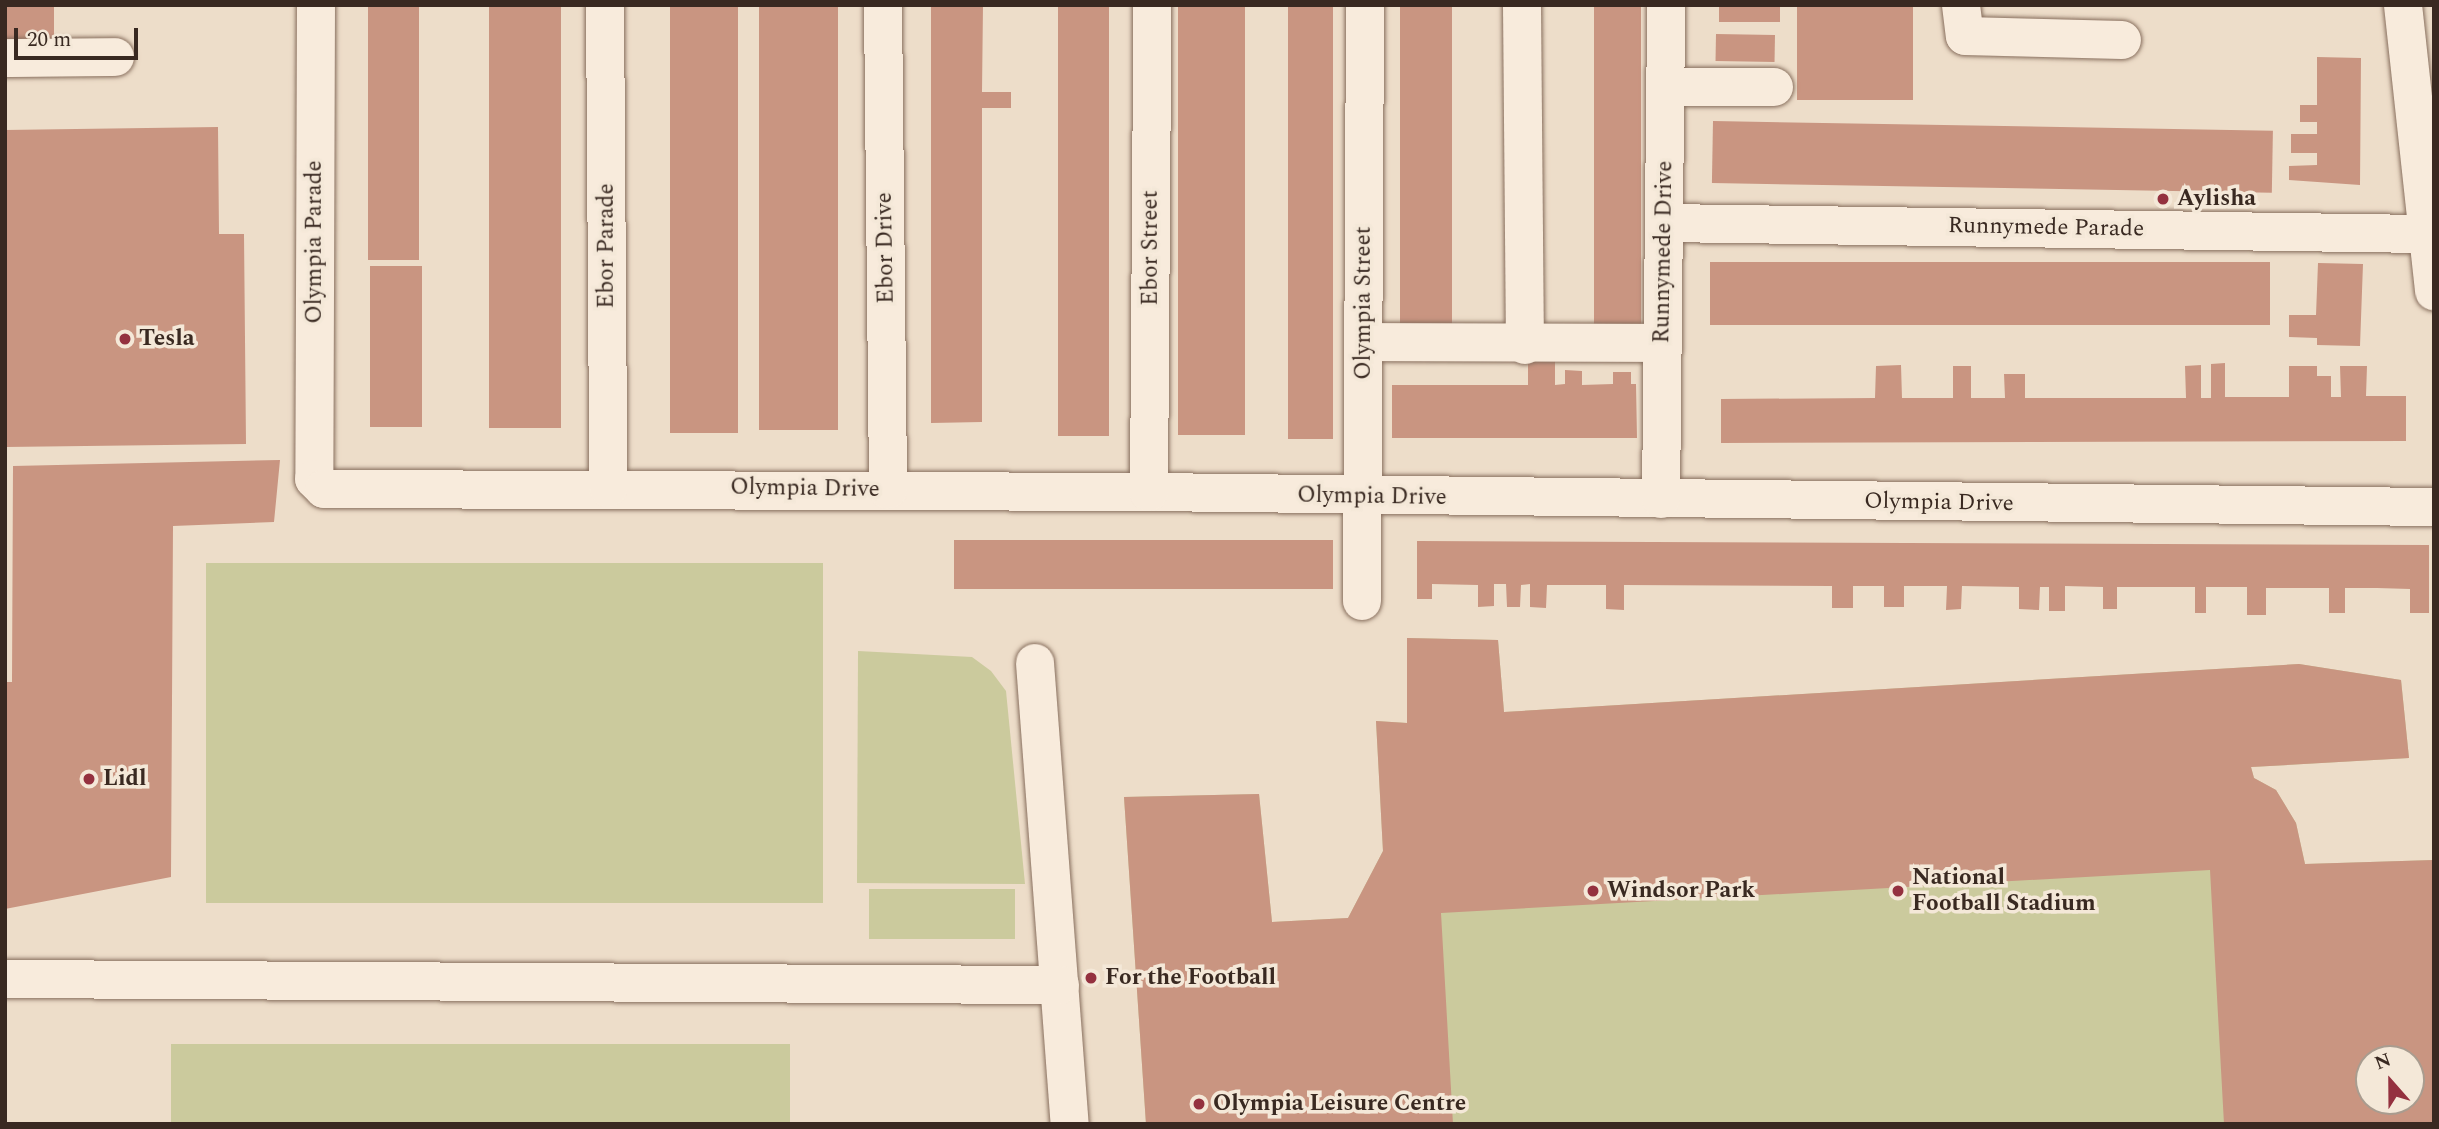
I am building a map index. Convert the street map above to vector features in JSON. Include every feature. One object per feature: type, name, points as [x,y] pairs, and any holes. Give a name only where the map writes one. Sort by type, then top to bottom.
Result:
[{"type":"street","name":"Olympia Parade","points":[[314,480],[316,5]]},
{"type":"street","name":"Ebor Parade","points":[[605,5],[608,488]]},
{"type":"street","name":"Ebor Drive","points":[[883,5],[888,490]]},
{"type":"street","name":"Ebor Street","points":[[1149,492],[1152,5]]},
{"type":"street","name":"Olympia Street","points":[[1362,601],[1364,5]]},
{"type":"street","points":[[1522,5],[1525,345]]},
{"type":"street","name":"Runnymede Drive","points":[[1661,499],[1667,5]]},
{"type":"street","points":[[1961,5],[1965,36],[2122,40]]},
{"type":"street","points":[[2403,5],[2434,292]]},
{"type":"street","points":[[5,58],[115,57]]},
{"type":"street","points":[[1666,87],[1773,87]]},
{"type":"street","name":"Runnymede Parade","points":[[1665,223],[2427,234]]},
{"type":"street","points":[[1364,342],[1525,345],[1663,343]]},
{"type":"street","name":"Olympia Drive","points":[[314,480],[324,489],[1149,492],[1364,497],[2434,507]]},
{"type":"street","points":[[1035,663],[1070,1124]]},
{"type":"street","points":[[5,979],[1059,985]]},
{"type":"green space","points":[[206,563],[823,563],[823,903],[206,903]]},
{"type":"green space","name":"National Football Stadium","points":[[1407,638],[1498,640],[1504,712],[2299,664],[2401,680],[2409,758],[2251,767],[2254,778],[2276,790],[2296,823],[2305,864],[2434,860],[2434,1124],[1146,1124],[1124,797],[1259,794],[1272,922],[1348,918],[1383,851],[1376,721],[1407,723]]},
{"type":"green space","points":[[858,651],[972,657],[991,671],[1006,691],[1025,884],[857,883]]},
{"type":"green space","points":[[869,889],[1015,889],[1015,939],[869,939]]},
{"type":"green space","points":[[171,1044],[790,1044],[790,1124],[171,1124]]},
{"type":"building","points":[[5,5],[54,5],[54,45],[5,45]]},
{"type":"building","points":[[368,5],[419,5],[419,260],[368,260]]},
{"type":"building","points":[[489,5],[561,5],[561,428],[489,428]]},
{"type":"building","points":[[670,5],[738,5],[738,433],[670,433]]},
{"type":"building","points":[[759,5],[838,5],[838,430],[759,430]]},
{"type":"building","points":[[931,5],[983,5],[982,92],[1011,92],[1011,108],[982,108],[982,422],[931,423]]},
{"type":"building","points":[[1058,5],[1109,5],[1109,436],[1058,436]]},
{"type":"building","points":[[1178,5],[1245,5],[1245,435],[1178,435]]},
{"type":"building","points":[[1288,5],[1333,5],[1333,439],[1288,439]]},
{"type":"building","points":[[1400,5],[1452,5],[1452,326],[1400,326]]},
{"type":"building","points":[[1594,5],[1641,5],[1641,328],[1594,328]]},
{"type":"building","points":[[1719,5],[1780,5],[1780,22],[1719,22]]},
{"type":"building","points":[[1797,5],[1913,5],[1913,100],[1797,100]]},
{"type":"building","points":[[1716,34],[1775,35],[1775,62],[1716,61]]},
{"type":"building","points":[[2317,57],[2361,58],[2360,185],[2289,180],[2289,166],[2317,165],[2317,153],[2291,153],[2291,134],[2317,134],[2317,122],[2300,122],[2300,105],[2317,105]]},
{"type":"building","points":[[1713,121],[2273,131],[2272,193],[1712,183]]},
{"type":"building","name":"Tesla","points":[[218,127],[219,234],[244,234],[246,444],[5,447],[5,130]]},
{"type":"building","points":[[1710,262],[2270,262],[2270,325],[1710,325]]},
{"type":"building","points":[[2318,263],[2363,264],[2360,346],[2317,345],[2317,338],[2289,337],[2289,315],[2316,315]]},
{"type":"building","points":[[370,266],[422,266],[422,427],[370,427]]},
{"type":"building","points":[[1528,358],[1555,358],[1555,385],[1565,384],[1565,370],[1582,371],[1582,385],[1613,384],[1613,372],[1631,372],[1631,384],[1636,384],[1637,438],[1392,438],[1392,385],[1528,385]]},
{"type":"building","points":[[2225,363],[2225,397],[2289,397],[2289,366],[2317,366],[2317,376],[2331,376],[2331,397],[2341,397],[2340,366],[2367,366],[2366,396],[2406,396],[2406,441],[1721,443],[1721,399],[1875,398],[1876,366],[1901,365],[1902,398],[1953,398],[1953,366],[1971,366],[1971,398],[2005,398],[2004,374],[2025,374],[2025,398],[2186,398],[2185,366],[2201,365],[2201,398],[2211,398],[2211,364]]},
{"type":"building","name":"Lidl","points":[[280,460],[274,522],[173,526],[171,877],[5,909],[5,682],[12,682],[13,466]]},
{"type":"building","points":[[954,540],[1333,540],[1333,589],[954,589]]},
{"type":"building","points":[[1417,541],[2429,545],[2429,613],[2410,613],[2410,589],[2345,588],[2345,613],[2329,613],[2329,588],[2266,588],[2266,615],[2247,615],[2247,587],[2206,587],[2206,613],[2195,613],[2195,587],[2117,587],[2117,609],[2103,609],[2103,587],[2065,586],[2065,611],[2049,611],[2049,587],[2040,587],[2039,610],[2019,609],[2019,587],[1962,586],[1961,609],[1946,610],[1947,586],[1904,586],[1904,607],[1884,607],[1884,586],[1853,586],[1853,608],[1832,608],[1832,586],[1624,585],[1624,610],[1606,609],[1606,585],[1547,585],[1546,608],[1530,607],[1530,584],[1521,585],[1520,607],[1507,607],[1506,584],[1494,584],[1494,606],[1478,607],[1478,585],[1432,584],[1432,599],[1417,599]]},
{"type":"building","name":"National Football Stadium","points":[[1407,638],[1498,640],[1504,712],[2299,664],[2401,680],[2409,758],[2251,767],[2254,778],[2276,790],[2296,823],[2305,864],[2434,860],[2434,1124],[2224,1124],[2210,870],[1441,913],[1453,1124],[1146,1124],[1124,797],[1259,794],[1272,922],[1348,918],[1383,851],[1376,721],[1407,723]]},
{"type":"place","name":"Aylisha","points":[[2163,199]]},
{"type":"place","name":"Tesla","points":[[125,339]]},
{"type":"place","name":"Lidl","points":[[89,779]]},
{"type":"place","name":"Windsor Park","points":[[1593,891]]},
{"type":"place","name":"National Football Stadium","points":[[1898,891]]},
{"type":"place","name":"For the Football","points":[[1091,978]]},
{"type":"place","name":"Olympia Leisure Centre","points":[[1199,1104]]}]
